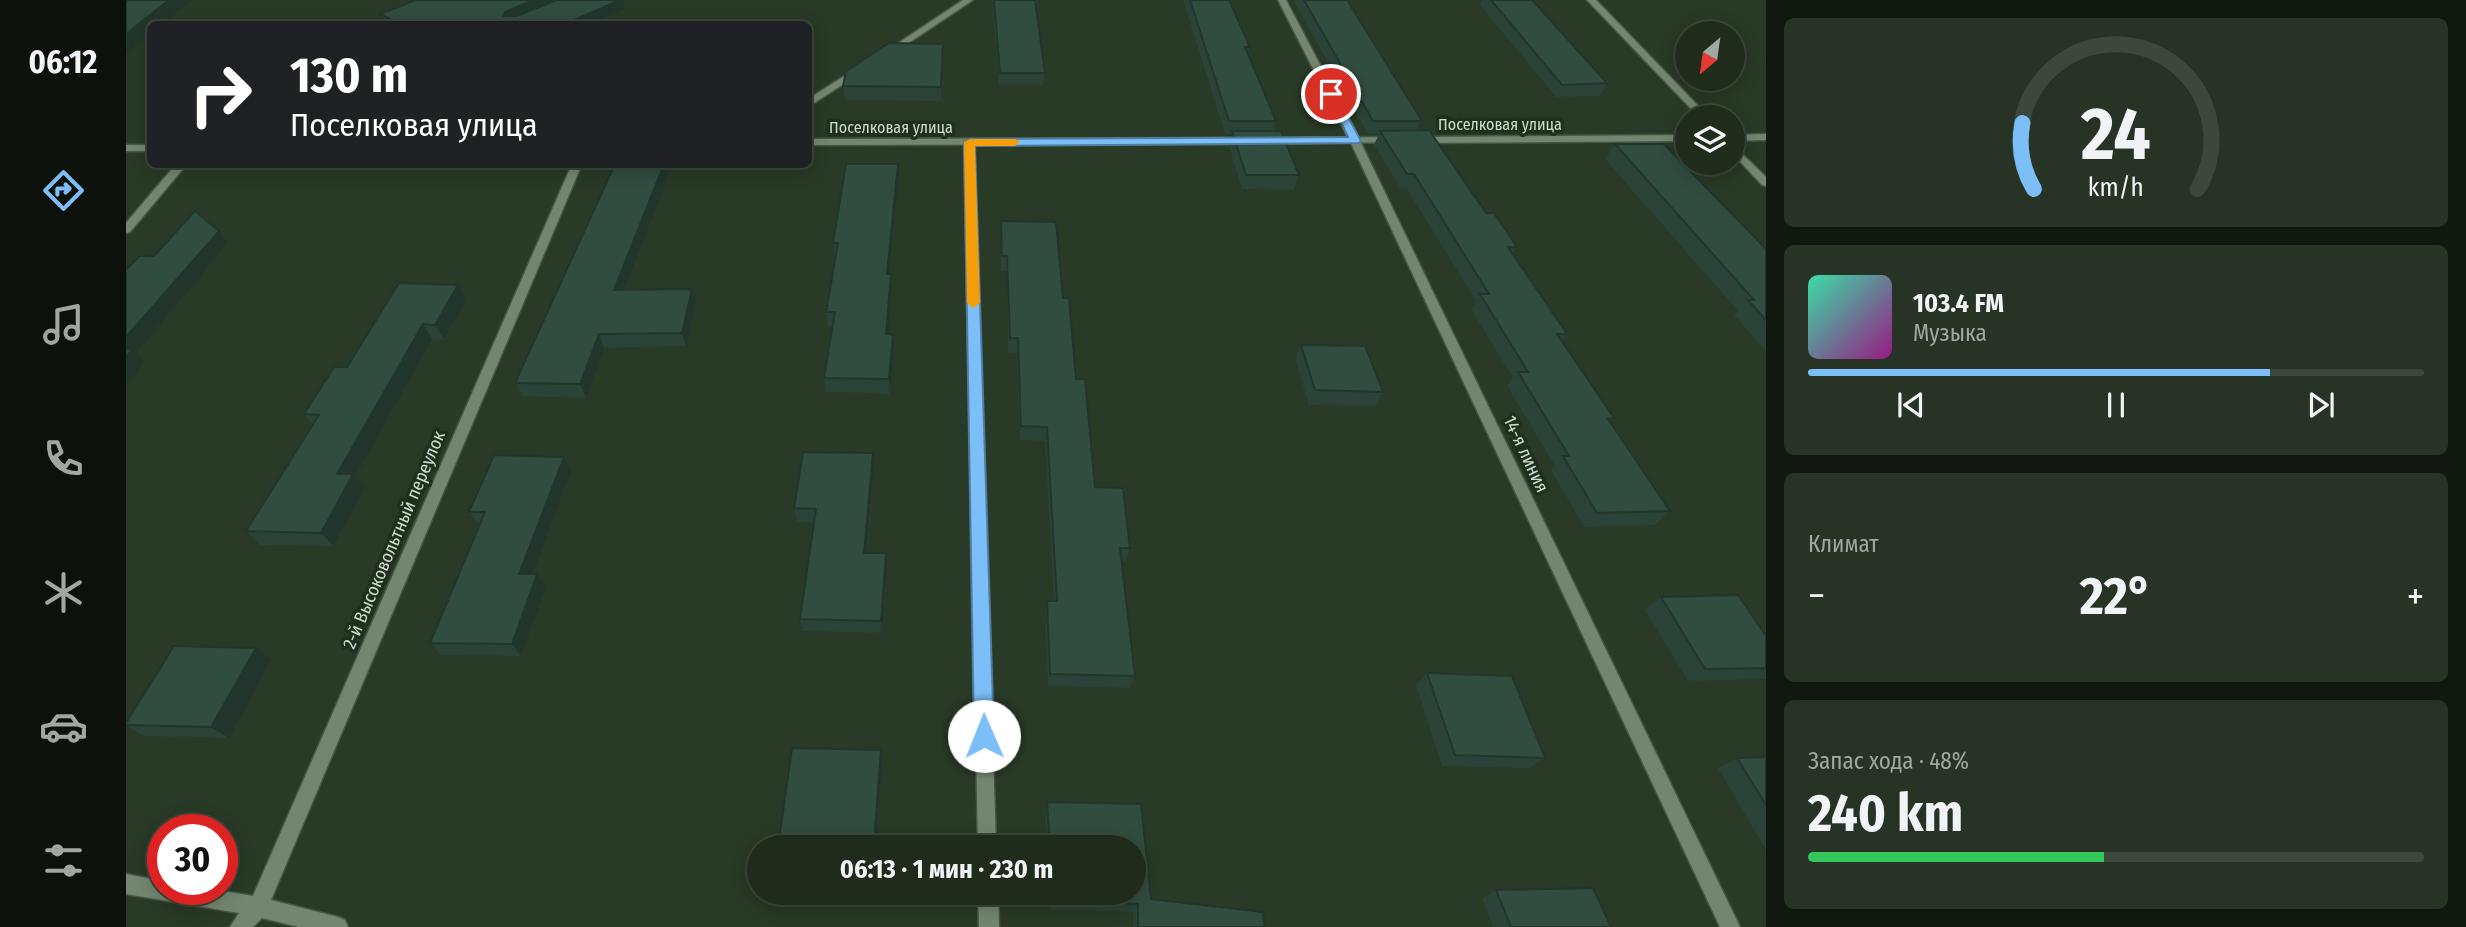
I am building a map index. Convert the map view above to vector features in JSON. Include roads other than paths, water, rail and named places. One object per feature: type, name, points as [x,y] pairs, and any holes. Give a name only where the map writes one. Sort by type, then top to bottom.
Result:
[{"type":"street","points":[[877,60],[969,0]]},
{"type":"street","name":"14-я линия","points":[[1282,0],[1355,141],[1730,927]]},
{"type":"street","points":[[1591,0],[1692,105]]},
{"type":"street","points":[[812,101],[866,67]]},
{"type":"street","points":[[1745,138],[1766,137]]},
{"type":"street","name":"Поселковая улица","points":[[812,142],[1675,138]]},
{"type":"street","points":[[970,142],[987,835]]},
{"type":"street","points":[[126,148],[147,148]]},
{"type":"street","points":[[1745,161],[1766,183]]},
{"type":"street","points":[[126,230],[179,168]]},
{"type":"street","name":"2-й Высоковольтный переулок","points":[[240,927],[258,907],[575,168]]},
{"type":"street","points":[[126,884],[258,907],[338,927]]},
{"type":"street","points":[[988,905],[989,927]]}]
